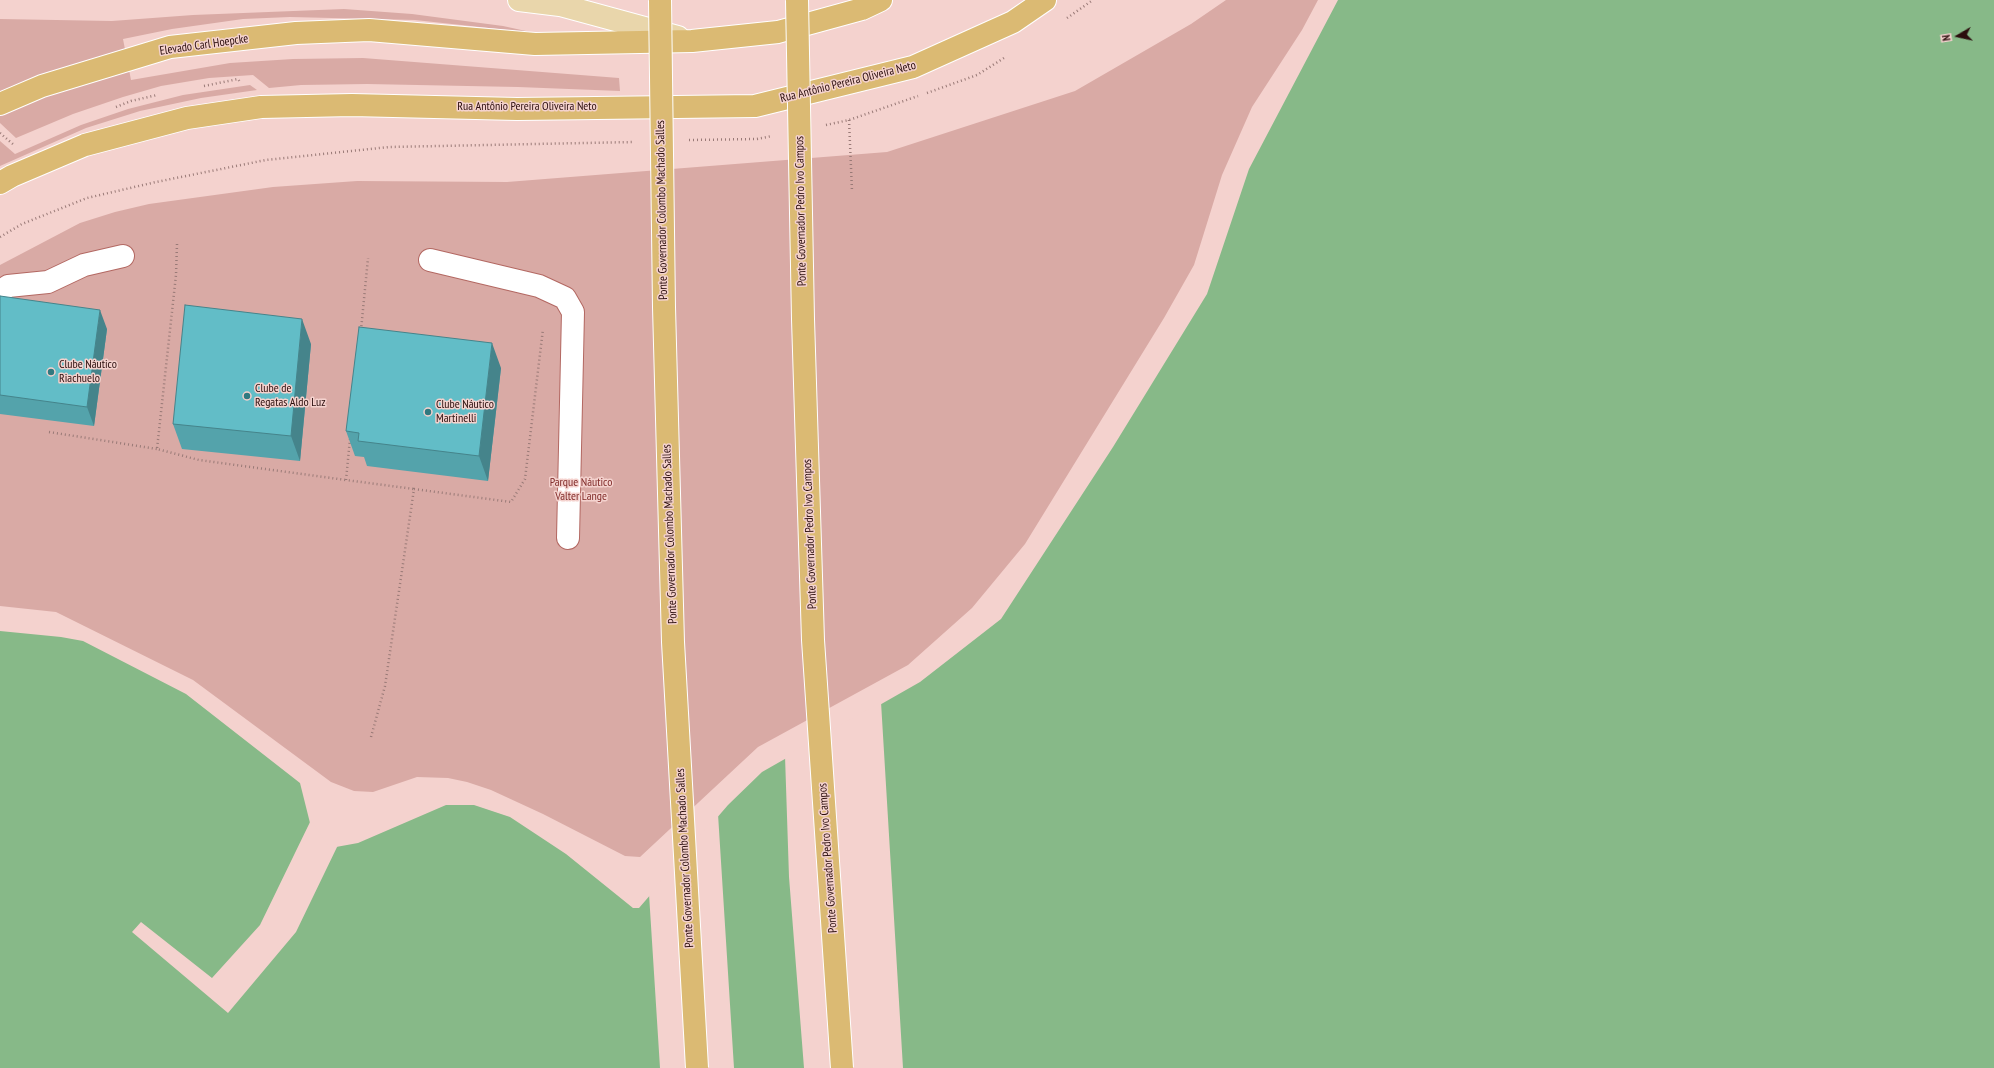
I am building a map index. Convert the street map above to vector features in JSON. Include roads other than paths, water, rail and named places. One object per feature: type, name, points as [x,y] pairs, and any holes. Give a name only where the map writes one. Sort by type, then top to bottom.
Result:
[{"type":"highway","name":"Ponte Governador Colombo Machado Salles","points":[[660,0],[664,307],[673,642],[698,1068]]},
{"type":"highway","name":"Ponte Governador Pedro Ivo Campos","points":[[797,0],[803,319],[813,640],[842,1068]]},
{"type":"highway","points":[[692,40],[778,32],[862,9],[881,0]]},
{"type":"highway","name":"Rua Antônio Pereira Oliveira Neto","points":[[0,183],[12,176],[85,144],[187,118],[261,107],[352,105],[517,108],[755,106],[913,67],[1013,22],[1045,0]]},
{"type":"highway","name":"Elevado Carl Hoepcke","points":[[0,104],[42,86],[170,47],[296,33],[369,30],[535,44],[692,40]]},
{"type":"main road","points":[[519,0],[560,5],[692,40]]},
{"type":"lane","points":[[0,292],[8,286],[48,282],[84,265],[123,256]]},
{"type":"lane","points":[[430,260],[539,286],[565,298],[573,312],[568,538]]},
{"type":"place","name":"Clube Náutico Riachuelo","points":[[51,372]]},
{"type":"place","name":"Clube de Regatas Aldo Luz","points":[[247,396]]},
{"type":"place","name":"Clube Náutico Martinelli","points":[[428,412]]},
{"type":"park label","name":"Parque Náutico Valter Lange","points":[[581,490]]}]
